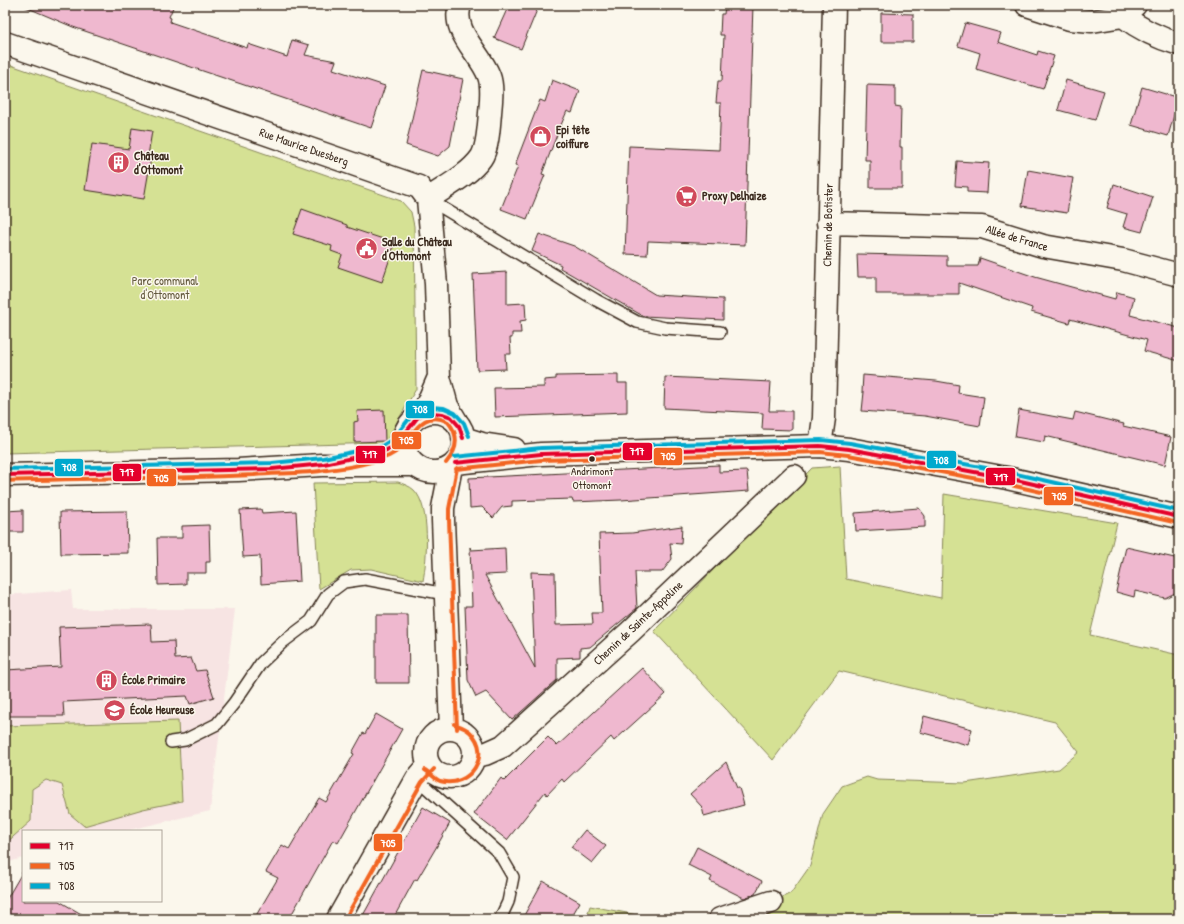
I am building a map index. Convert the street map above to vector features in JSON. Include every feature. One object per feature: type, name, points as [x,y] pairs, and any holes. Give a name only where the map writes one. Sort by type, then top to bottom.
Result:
[{"type":"street","points":[[451,729],[443,508],[453,465],[462,451],[460,430],[447,406],[439,377],[436,284],[428,199],[467,172],[482,157],[488,131],[491,96],[489,76],[461,30],[457,15],[460,5]]},
{"type":"street","name":"Chemin de Botister","points":[[820,446],[824,418],[834,5]]},
{"type":"street","points":[[1027,5],[1070,19],[1092,21],[1129,11],[1139,28],[1157,38],[1179,44]]},
{"type":"street","name":"Rue Maurice Duesberg","points":[[5,43],[419,187],[428,199]]},
{"type":"street","name":"Allée de France","points":[[828,223],[982,227],[1043,246],[1123,260],[1179,275]]},
{"type":"street","points":[[424,414],[439,377]]},
{"type":"street","points":[[443,508],[433,486],[408,457],[404,446],[405,435],[409,426],[415,419],[424,414],[435,412],[440,414],[460,430],[482,444],[541,454]]},
{"type":"street","points":[[322,465],[390,450],[405,435]]},
{"type":"street","points":[[5,475],[238,470],[322,465],[417,467],[428,471],[440,472],[453,465],[541,454],[820,446],[849,449],[1006,478],[1179,517]]},
{"type":"street","name":"Chemin de Sainte-Appoline","points":[[474,756],[485,754],[508,742],[631,631],[794,476]]},
{"type":"street","points":[[338,919],[423,772],[427,745],[432,737],[441,731],[451,729],[468,737],[473,746],[474,756],[469,767],[459,776],[442,776],[434,772],[423,772]]},
{"type":"street","points":[[720,919],[771,902]]},
{"type":"lane","points":[[428,199],[596,300],[637,322],[665,328],[720,332]]},
{"type":"lane","points":[[171,742],[184,740],[217,724],[234,703],[261,663],[283,642],[311,621],[328,594],[344,582],[365,579],[445,594]]},
{"type":"lane","points":[[423,772],[499,853],[513,877],[508,902],[500,919]]},
{"type":"shaded area","name":"École Heureuse","points":[[71,590],[73,609],[235,609],[210,811],[129,830],[22,830],[22,858],[5,863],[5,595]]},
{"type":"green space","name":"Parc communal d'Ottomont","points":[[5,63],[401,201],[411,212],[414,226],[416,389],[385,443],[5,453]]},
{"type":"green space","points":[[840,466],[846,579],[941,598],[944,494],[1117,523],[1090,635],[1179,655],[1179,919],[738,919],[791,893],[810,866],[823,814],[842,786],[867,777],[877,780],[965,783],[1059,769],[1079,752],[1055,722],[839,671],[773,760],[654,631],[812,468]]},
{"type":"green space","points":[[398,482],[414,490],[423,508],[426,534],[426,560],[423,581],[371,569],[351,570],[319,589],[313,483]]},
{"type":"green space","points":[[178,721],[182,801],[143,809],[84,826],[70,814],[62,785],[46,780],[32,789],[31,821],[5,844],[5,726]]},
{"type":"green space","points":[[590,906],[653,918],[586,919]]},
{"type":"building","points":[[21,5],[174,5],[169,17],[171,18],[170,22],[247,48],[248,44],[287,57],[292,40],[309,45],[305,55],[336,61],[333,69],[385,86],[371,128],[73,27]]},
{"type":"building","points":[[509,5],[539,5],[521,49],[494,38]]},
{"type":"building","name":"Proxy Delhaize","points":[[725,5],[753,5],[745,245],[648,241],[647,255],[625,254],[629,146],[719,150],[721,103],[716,103],[718,81],[722,81],[724,35],[720,35],[721,14],[724,14]]},
{"type":"building","points":[[881,13],[913,14],[913,42],[881,42]]},
{"type":"building","points":[[965,23],[1001,33],[998,42],[1037,55],[1038,51],[1054,56],[1043,89],[976,69],[980,53],[958,46]]},
{"type":"building","points":[[423,70],[463,79],[450,146],[438,156],[406,145]]},
{"type":"building","points":[[552,80],[580,91],[572,113],[567,111],[558,132],[542,174],[545,175],[527,219],[501,209],[518,166],[515,165],[540,100],[545,102]]},
{"type":"building","points":[[1066,80],[1104,91],[1095,120],[1058,110]]},
{"type":"building","points":[[867,85],[895,86],[895,106],[901,107],[900,147],[902,147],[902,188],[870,188],[870,160],[865,160]]},
{"type":"building","points":[[1142,87],[1179,98],[1168,136],[1131,125]]},
{"type":"building","name":"Château d'Ottomont","points":[[132,128],[152,131],[148,156],[151,157],[144,199],[85,190],[92,144],[129,149]]},
{"type":"building","points":[[957,161],[989,163],[987,193],[967,192],[967,187],[955,186]]},
{"type":"building","points":[[1028,170],[1073,178],[1067,213],[1022,206]]},
{"type":"building","points":[[1114,184],[1153,197],[1142,232],[1123,227],[1127,214],[1107,208]]},
{"type":"building","name":"Salle du Château d'Ottomont","points":[[302,209],[347,225],[347,227],[395,243],[382,282],[338,267],[342,255],[331,251],[332,246],[293,234]]},
{"type":"building","points":[[539,234],[574,246],[656,295],[723,299],[723,320],[643,316],[560,268],[561,265],[532,251]]},
{"type":"building","points":[[857,254],[947,256],[947,266],[978,266],[980,258],[1035,277],[1115,299],[1117,292],[1134,297],[1130,315],[1179,328],[1179,361],[1144,351],[1147,340],[1070,319],[1069,323],[1031,312],[1032,308],[959,283],[959,294],[876,294],[876,277],[858,277]]},
{"type":"building","points":[[507,272],[507,304],[525,303],[526,320],[520,321],[521,333],[512,333],[512,338],[510,338],[511,354],[505,354],[506,369],[477,370],[473,274]]},
{"type":"building","points":[[618,375],[618,383],[627,383],[627,412],[495,417],[494,388],[544,387],[544,380],[556,379],[556,376]]},
{"type":"building","points":[[863,375],[936,381],[959,385],[958,393],[984,397],[980,426],[925,416],[862,411],[864,392],[862,392]]},
{"type":"building","points":[[665,377],[771,382],[769,411],[792,411],[792,430],[762,429],[763,413],[664,408]]},
{"type":"building","points":[[384,410],[385,441],[354,442],[354,422],[358,421],[357,411]]},
{"type":"building","points":[[1019,410],[1073,420],[1075,412],[1124,424],[1123,426],[1171,437],[1165,465],[1045,436],[1044,442],[1015,437]]},
{"type":"building","points":[[719,465],[719,472],[747,471],[749,491],[621,500],[573,502],[572,499],[512,501],[512,506],[502,507],[493,518],[482,507],[470,508],[469,478]]},
{"type":"building","points":[[919,508],[925,516],[925,527],[856,531],[855,513]]},
{"type":"building","points":[[261,509],[262,513],[296,511],[300,581],[261,584],[260,556],[243,557],[240,510]]},
{"type":"building","points":[[23,510],[23,532],[5,532],[5,511]]},
{"type":"building","points":[[127,511],[128,553],[61,554],[60,512]]},
{"type":"building","points":[[209,525],[210,562],[206,562],[206,573],[186,573],[186,584],[158,585],[157,538],[182,538],[182,526]]},
{"type":"building","points":[[682,526],[681,544],[670,543],[672,559],[662,572],[635,572],[637,608],[590,647],[580,648],[580,657],[557,658],[557,680],[512,720],[486,692],[476,697],[468,680],[465,606],[472,606],[470,547],[471,550],[505,548],[506,574],[485,575],[535,668],[531,572],[555,573],[556,625],[593,624],[592,613],[602,613],[599,534],[632,533]]},
{"type":"building","points":[[1126,547],[1179,559],[1179,591],[1165,598],[1135,591],[1134,597],[1116,592]]},
{"type":"building","points":[[376,615],[408,615],[409,683],[376,683]]},
{"type":"building","name":"École Primaire","points":[[151,624],[152,642],[174,641],[175,659],[191,658],[196,671],[205,670],[214,697],[190,704],[187,696],[63,702],[64,716],[5,716],[5,670],[61,667],[59,627]]},
{"type":"building","points":[[642,668],[666,694],[614,741],[611,737],[564,782],[562,779],[547,795],[545,792],[507,840],[474,814],[501,778],[504,781],[548,737],[557,746]]},
{"type":"building","points":[[376,714],[402,729],[338,843],[333,840],[289,919],[254,919],[278,878],[266,872],[282,845],[289,849],[319,798],[326,802],[354,754],[352,753],[363,733],[365,734]]},
{"type":"building","points":[[924,716],[972,729],[968,745],[920,732]]},
{"type":"building","points":[[726,762],[737,788],[739,788],[744,805],[704,816],[702,807],[690,794]]},
{"type":"building","points":[[423,807],[450,823],[417,880],[415,879],[393,919],[361,919]]},
{"type":"building","points":[[585,830],[606,846],[592,863],[571,847]]},
{"type":"building","points":[[697,847],[762,881],[755,894],[744,898],[710,881],[712,877],[688,865]]},
{"type":"building","points":[[22,873],[22,902],[61,902],[90,919],[5,919],[5,902]]},
{"type":"building","points":[[543,881],[580,902],[570,919],[522,919]]},
{"type":"transit line","name":"708","points":[[5,469],[272,463],[323,458],[382,446],[393,439],[413,414],[421,409],[431,407],[444,408],[455,413],[464,423],[469,436]]},
{"type":"transit line","name":"717","points":[[5,475],[272,469],[324,464],[385,451],[397,444],[417,418],[423,414],[432,413],[443,414],[451,417],[459,426],[463,438]]},
{"type":"transit line","name":"705","points":[[5,481],[300,473],[350,467],[389,456],[397,451],[422,423],[429,419],[438,418],[448,422],[452,427],[456,438],[455,448],[446,463]]},
{"type":"transit line","name":"708","points":[[454,457],[541,448],[821,440],[850,443],[1008,472],[1179,511]]},
{"type":"transit line","name":"717","points":[[455,463],[541,454],[820,446],[849,449],[1007,478],[1179,517]]},
{"type":"transit line","name":"705","points":[[456,469],[541,460],[820,452],[848,455],[1006,484],[1178,523]]},
{"type":"transit line","name":"705","points":[[457,468],[449,509],[457,729]]},
{"type":"transit line","name":"705","points":[[425,770],[440,781],[451,782],[461,780],[469,775],[475,768],[479,759],[477,741],[470,732],[454,724]]},
{"type":"transit line","name":"705","points":[[345,919],[422,782],[434,769]]},
{"type":"place","name":"Epi tête coiffure","points":[[541,137]]},
{"type":"place","name":"Château d'Ottomont","points":[[119,163]]},
{"type":"place","name":"Proxy Delhaize","points":[[687,196]]},
{"type":"place","name":"Salle du Château d'Ottomont","points":[[366,249]]},
{"type":"place","name":"Andrimont Ottomont","points":[[592,459]]},
{"type":"place","name":"École Primaire","points":[[106,680]]},
{"type":"place","name":"École Heureuse","points":[[114,710]]}]
